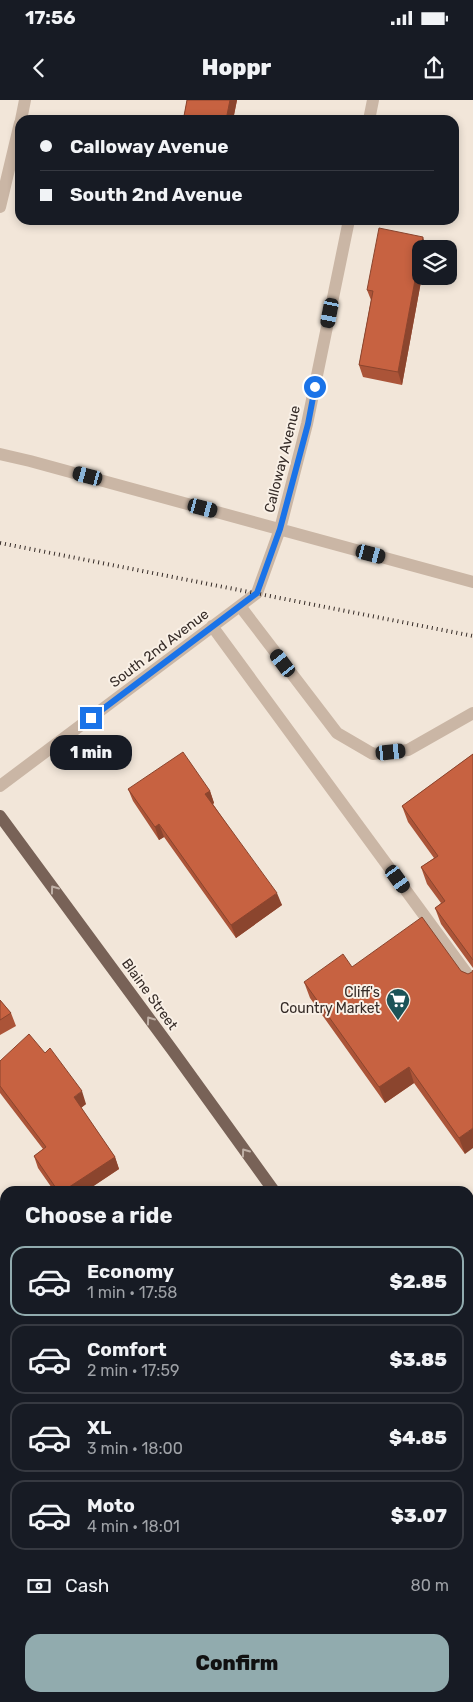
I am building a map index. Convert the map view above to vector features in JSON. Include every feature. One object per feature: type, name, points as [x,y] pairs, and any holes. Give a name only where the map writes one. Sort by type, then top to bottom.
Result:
[{"type":"main road","name":"Blaine Street","points":[[0,816],[270,1186]]},
{"type":"street","points":[[21,115],[25,100]]},
{"type":"street","points":[[370,115],[373,100]]},
{"type":"street","points":[[0,207],[15,142]]},
{"type":"street","name":"Calloway Avenue","points":[[280,529],[308,424],[347,225]]},
{"type":"street","points":[[0,454],[473,582]]},
{"type":"street","name":"South 2nd Avenue","points":[[0,786],[257,593],[280,529]]},
{"type":"street","points":[[240,606],[337,733],[373,754],[408,750],[473,713]]},
{"type":"street","points":[[212,626],[473,982]]},
{"type":"building","points":[[187,100],[230,100],[227,115],[184,115]]},
{"type":"building","points":[[379,228],[423,237],[422,240],[412,240],[412,285],[414,285],[398,372],[359,365],[373,291],[367,290]]},
{"type":"building","points":[[183,752],[210,791],[205,794],[277,893],[231,925],[159,824],[155,827],[128,789]]},
{"type":"building","points":[[473,754],[473,960],[435,908],[445,901],[421,867],[438,856],[402,806]]},
{"type":"building","points":[[422,917],[461,971],[468,974],[473,970],[473,1128],[459,1138],[409,1067],[379,1087],[304,982],[343,954],[352,967]]},
{"type":"building","points":[[0,1000],[11,1013],[0,1020]]},
{"type":"building","points":[[29,1034],[45,1053],[50,1048],[82,1091],[74,1097],[115,1157],[71,1186],[55,1186],[34,1156],[46,1147],[0,1086],[0,1061]]},
{"type":"railway","points":[[0,543],[473,636]]},
{"type":"place","name":"Cliff's Country Market","points":[[398,1021]]},
{"type":"route","points":[[91,718],[257,593],[280,529],[308,424],[315,387]]}]
